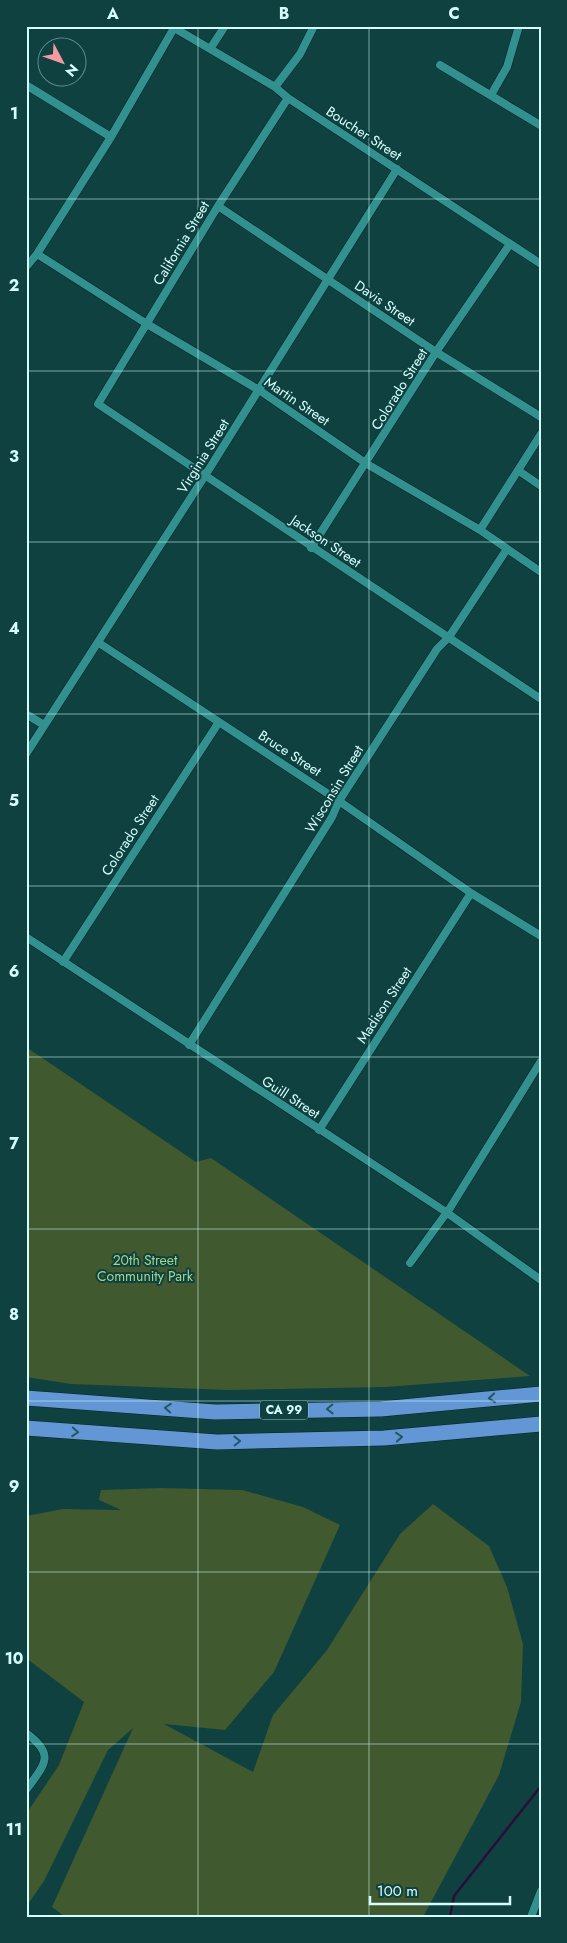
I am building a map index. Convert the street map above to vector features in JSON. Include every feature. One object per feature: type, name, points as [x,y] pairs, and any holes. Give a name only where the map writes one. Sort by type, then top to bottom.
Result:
[{"type":"highway","name":"CA 99","points":[[26,1398],[215,1412],[381,1408],[541,1394]]},
{"type":"highway","name":"CA 99","points":[[26,1428],[217,1442],[384,1438],[541,1424]]},
{"type":"street","points":[[210,49],[225,26]]},
{"type":"street","points":[[275,87],[300,54],[314,26]]},
{"type":"street","points":[[491,96],[507,67],[519,26]]},
{"type":"street","points":[[26,267],[37,254],[111,137],[172,27]]},
{"type":"street","name":"Boucher Street","points":[[172,27],[275,87],[288,98],[541,264]]},
{"type":"street","points":[[440,64],[540,125]]},
{"type":"street","points":[[26,85],[111,137]]},
{"type":"street","name":"California Street","points":[[98,404],[218,206],[288,98]]},
{"type":"street","name":"Virginia Street","points":[[26,754],[99,643],[397,170]]},
{"type":"street","name":"Davis Street","points":[[218,206],[436,352],[541,417]]},
{"type":"street","name":"Colorado Street","points":[[311,548],[367,464],[436,352],[510,244]]},
{"type":"street","name":"Martin Street","points":[[37,254],[147,324],[259,390],[367,464],[480,530],[541,572]]},
{"type":"street","name":"Jackson Street","points":[[98,404],[206,474],[311,548],[541,699]]},
{"type":"street","points":[[480,530],[541,434]]},
{"type":"street","points":[[518,471],[541,486]]},
{"type":"street","name":"Wisconsin Street","points":[[189,1046],[332,817],[339,801],[437,649],[449,637],[506,549]]},
{"type":"street","name":"Bruce Street","points":[[99,643],[339,801],[471,893],[541,936]]},
{"type":"street","points":[[26,714],[44,725]]},
{"type":"street","name":"Colorado Street","points":[[63,962],[219,722]]},
{"type":"street","name":"Madison Street","points":[[319,1130],[471,893]]},
{"type":"street","name":"Guill Street","points":[[26,937],[189,1046],[446,1212],[541,1280]]},
{"type":"street","points":[[410,1263],[446,1212],[541,1061]]},
{"type":"street","points":[[26,1733],[43,1746],[45,1754],[43,1764],[26,1790]]},
{"type":"street","points":[[531,1917],[541,1891]]},
{"type":"green space","name":"20th Street Community Park","points":[[26,1047],[196,1162],[211,1158],[530,1376],[386,1387],[227,1390],[71,1384],[26,1377]]},
{"type":"green space","points":[[161,1488],[242,1490],[303,1507],[340,1525],[274,1672],[225,1730],[164,1724],[253,1772],[273,1715],[327,1650],[400,1534],[433,1504],[489,1546],[507,1587],[523,1644],[521,1702],[499,1775],[423,1917],[65,1917],[52,1907],[133,1728],[108,1750],[44,1881],[26,1907],[26,1814],[59,1765],[84,1702],[26,1658],[26,1516],[63,1509],[121,1510],[99,1500],[101,1490]]},
{"type":"waterway","points":[[450,1917],[454,1896],[541,1786]]}]
